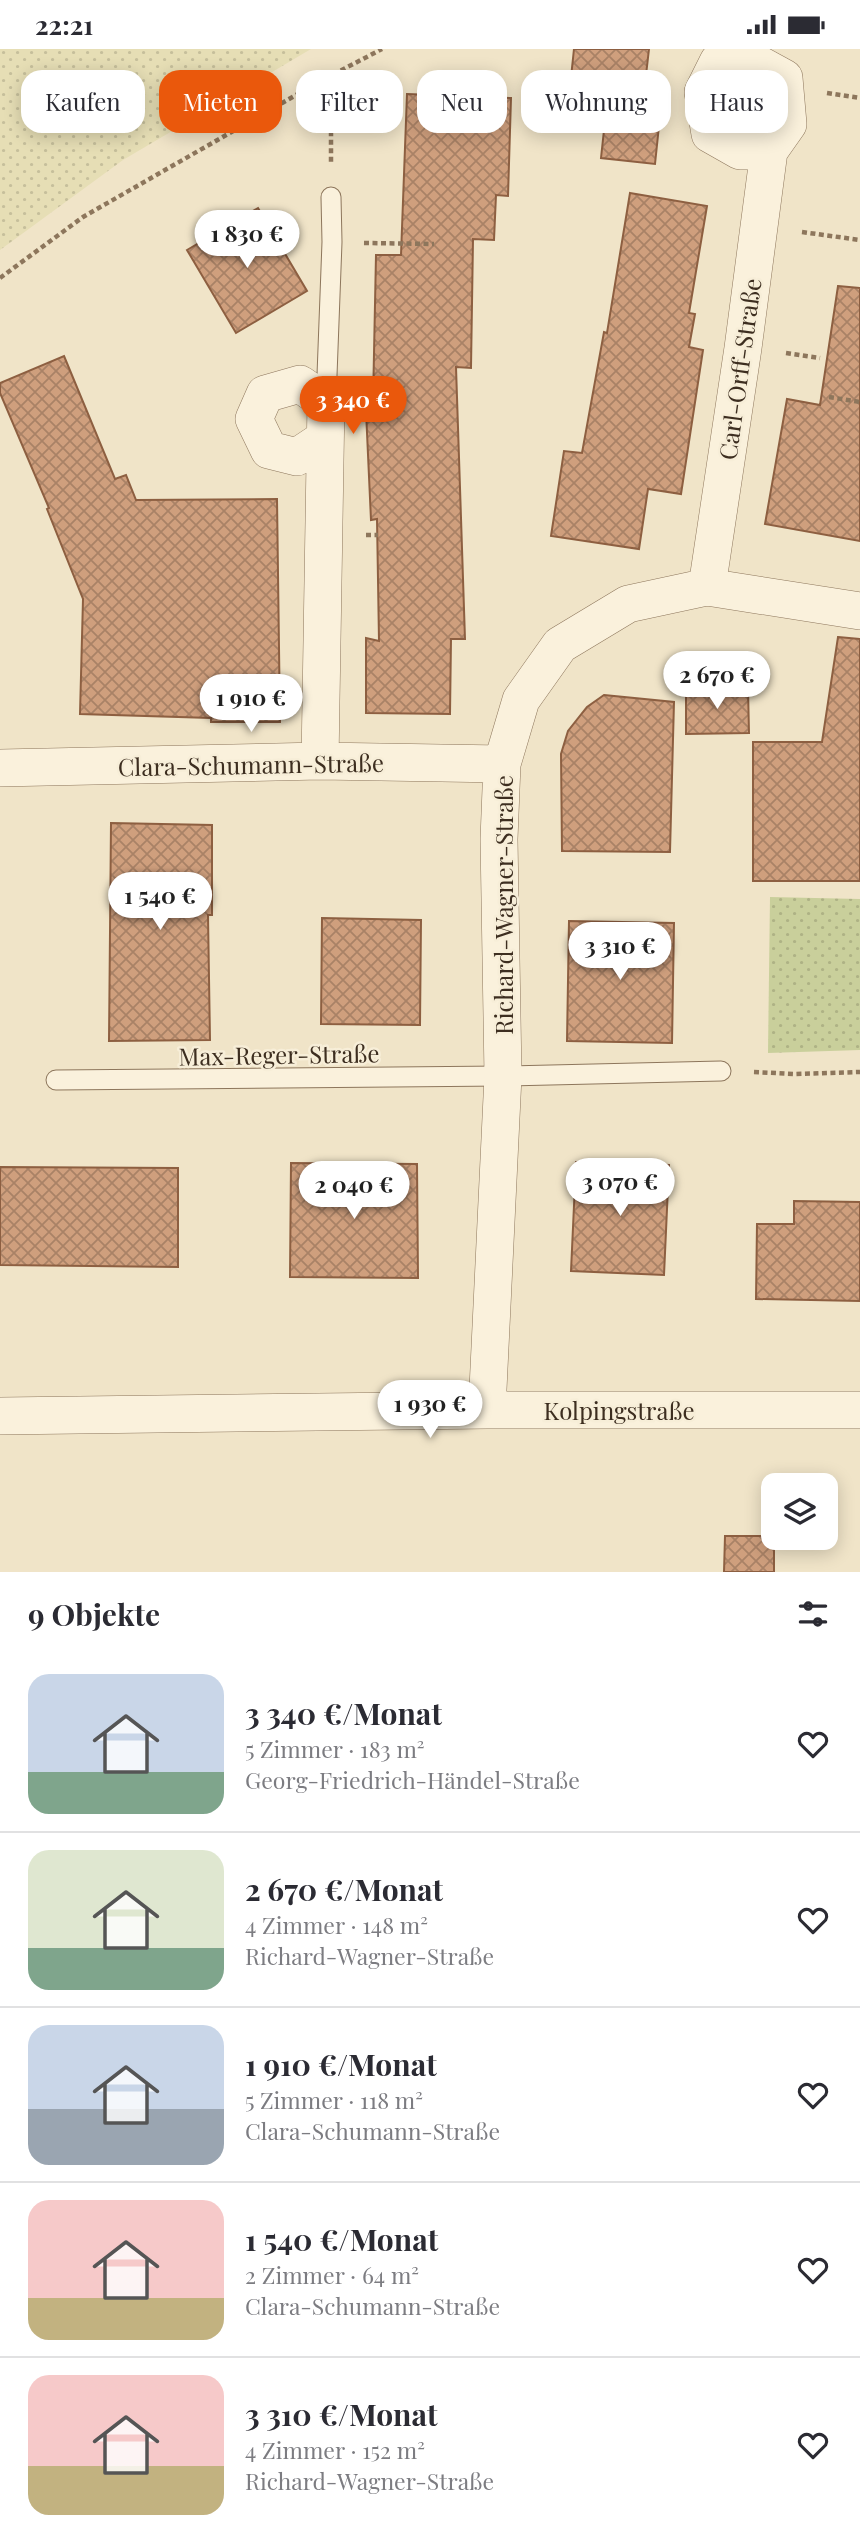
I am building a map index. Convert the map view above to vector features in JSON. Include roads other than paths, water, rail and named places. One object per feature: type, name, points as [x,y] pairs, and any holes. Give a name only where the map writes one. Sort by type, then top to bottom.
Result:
[{"type":"street","name":"Carl-Orff-Straße","points":[[706,587],[741,361],[769,151]]},
{"type":"street","points":[[320,761],[326,403],[300,384],[265,394],[254,419],[268,450],[297,457],[324,439]]},
{"type":"street","name":"Richard-Wagner-Straße","points":[[487,1410],[503,1076],[499,839],[502,764],[521,699],[560,645],[628,604],[706,587],[860,611]]},
{"type":"street","name":"Clara-Schumann-Straße","points":[[0,768],[320,761],[502,764]]},
{"type":"street","name":"Kolpingstraße","points":[[0,1416],[487,1410],[860,1410]]},
{"type":"lane","points":[[326,403],[331,197]]},
{"type":"lane","name":"Max-Reger-Straße","points":[[56,1080],[503,1076],[721,1070]]}]
